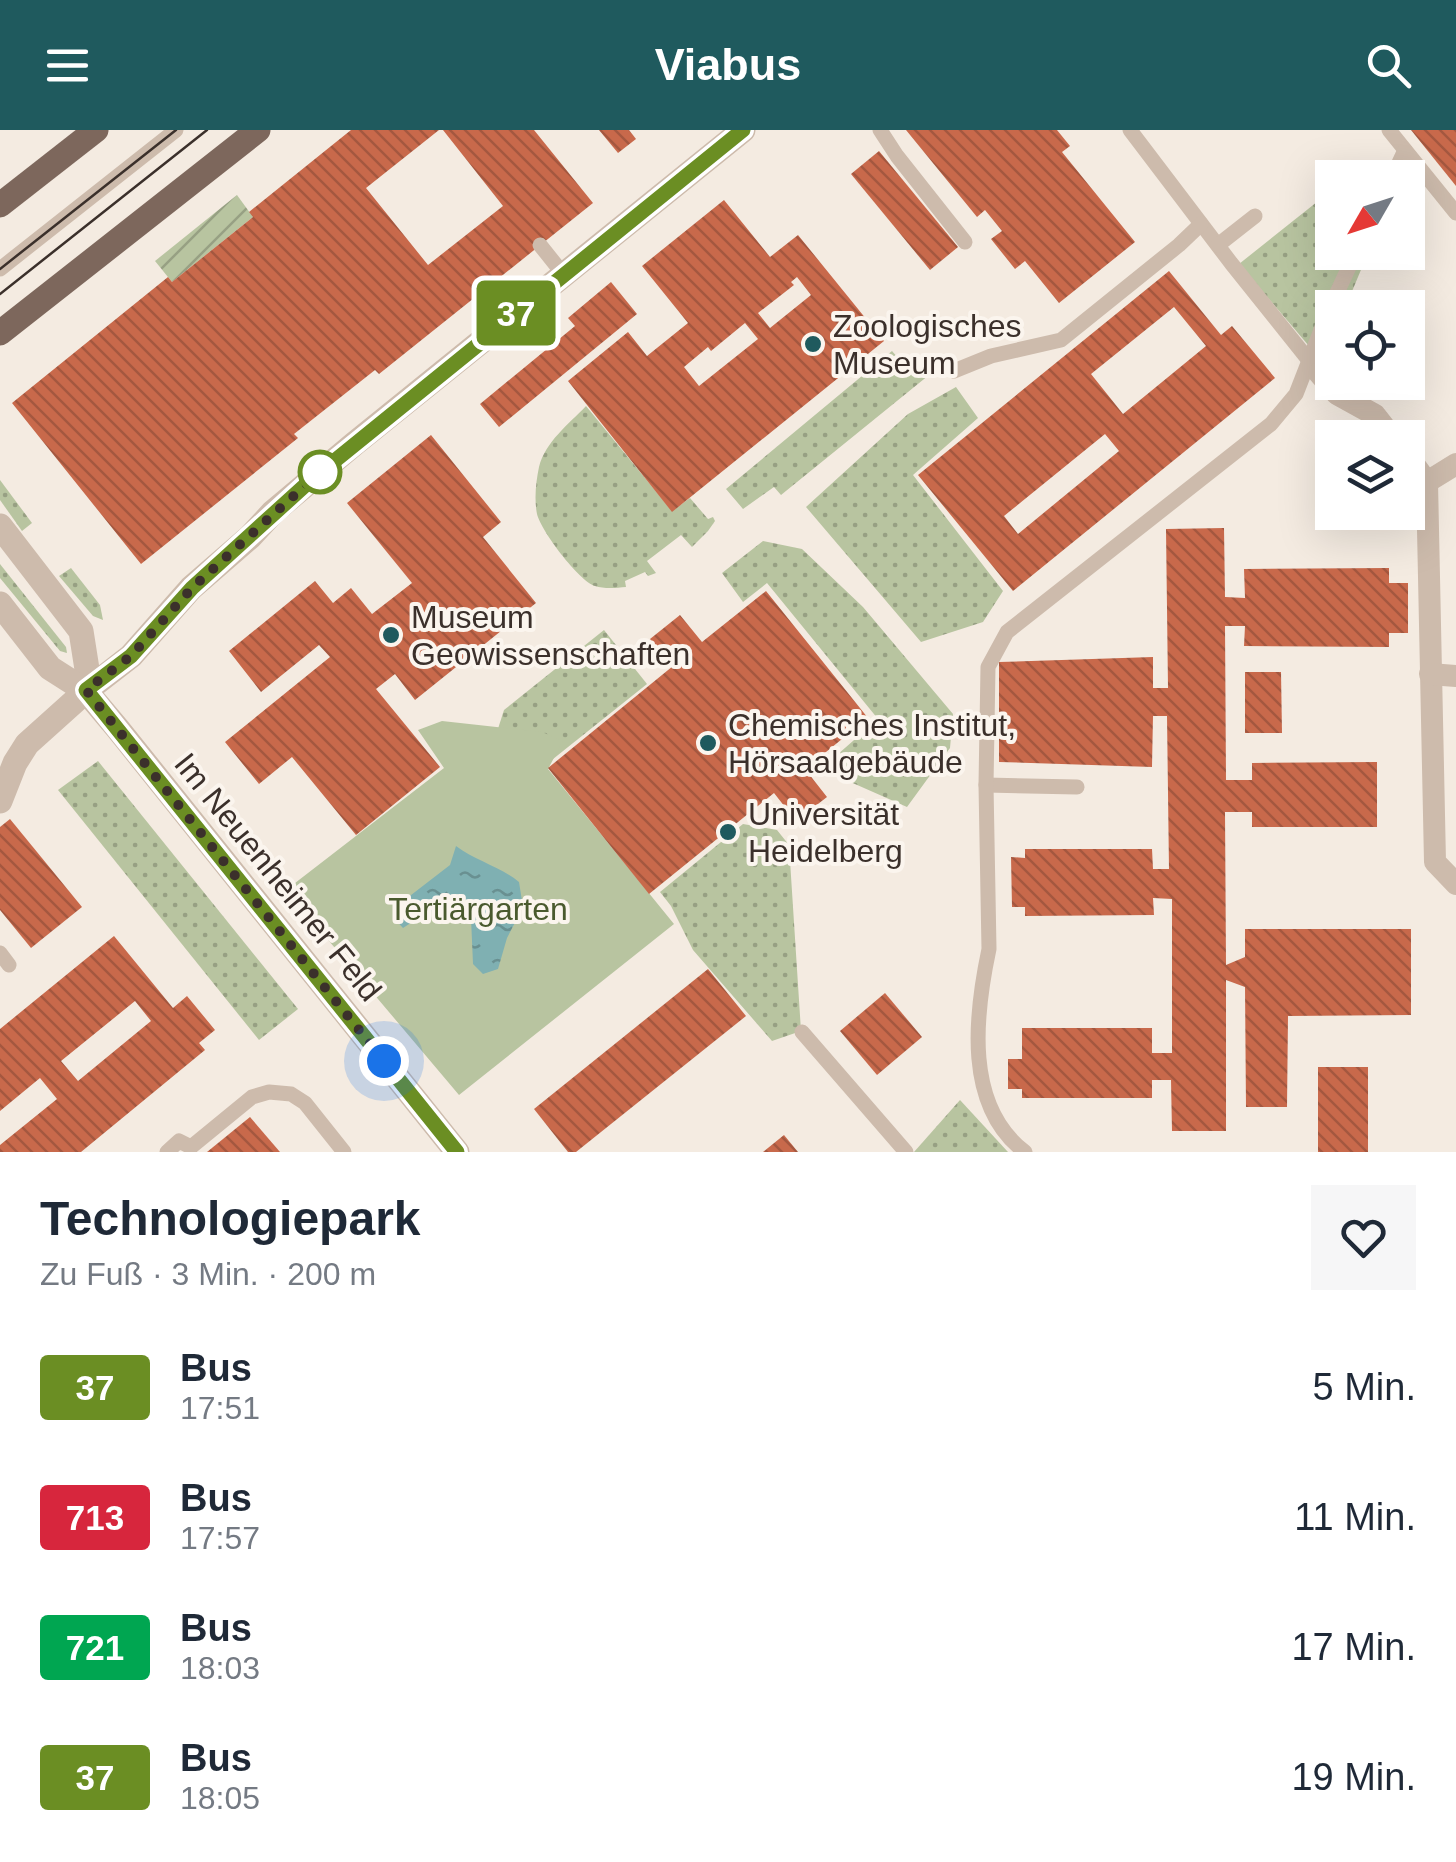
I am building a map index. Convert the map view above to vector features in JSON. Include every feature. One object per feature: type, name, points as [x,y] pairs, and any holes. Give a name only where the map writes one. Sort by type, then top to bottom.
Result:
[{"type":"main road","points":[[0,205],[96,130]]},
{"type":"main road","points":[[0,333],[258,130]]},
{"type":"street","points":[[0,801],[27,744],[86,690],[131,656],[192,588],[311,480],[743,130]]},
{"type":"street","points":[[1314,368],[1337,394],[1379,420]]},
{"type":"street","points":[[1427,482],[1456,464]]},
{"type":"street","points":[[1425,479],[1430,674],[1444,743],[1435,862],[1456,884]]},
{"type":"street","points":[[0,526],[81,631],[89,682],[86,690]]},
{"type":"street","name":"Im Neuenheimer Feld","points":[[0,604],[50,668],[86,690],[457,1152]]},
{"type":"street","points":[[1430,674],[1456,676]]},
{"type":"lane","points":[[0,270],[176,130]]},
{"type":"lane","points":[[880,130],[965,242]]},
{"type":"lane","points":[[1130,130],[1314,368]]},
{"type":"lane","points":[[1389,130],[1456,213]]},
{"type":"lane","points":[[1400,160],[1405,150]]},
{"type":"lane","points":[[1218,245],[1255,216]]},
{"type":"lane","points":[[954,371],[991,356],[1061,340],[1201,224]]},
{"type":"lane","points":[[540,245],[564,275]]},
{"type":"lane","points":[[1025,1152],[996,1123],[987,1100],[977,1041],[990,949],[988,667],[1007,632],[1271,424],[1314,368],[1328,312],[1348,270]]},
{"type":"lane","points":[[986,785],[1077,787]]},
{"type":"lane","points":[[802,1032],[906,1152]]},
{"type":"lane","points":[[167,1152],[179,1141],[191,1147],[252,1097],[269,1092],[291,1094],[305,1102],[344,1152]]},
{"type":"green space","points":[[237,195],[253,217],[172,282],[155,261]]},
{"type":"green space","points":[[1315,204],[1315,270],[1361,270],[1353,290],[1315,290],[1315,353],[1239,264]]},
{"type":"green space","points":[[892,351],[912,374],[929,375],[781,495],[774,487],[743,509],[726,489]]},
{"type":"green space","points":[[956,387],[978,418],[913,475],[1003,591],[983,622],[921,642],[806,507],[908,414]]},
{"type":"green space","points":[[586,406],[672,511],[690,498],[708,519],[713,517],[715,521],[692,547],[681,535],[647,561],[656,573],[648,576],[645,572],[625,581],[626,587],[602,588],[588,582],[562,554],[537,514],[536,484],[546,449]]},
{"type":"green space","points":[[0,480],[32,523],[22,531],[0,500]]},
{"type":"green space","points":[[763,541],[802,549],[863,607],[953,714],[950,748],[907,807],[821,769],[878,719],[767,583],[743,602],[722,573]]},
{"type":"green space","points":[[0,564],[67,653],[60,651],[0,578]]},
{"type":"green space","points":[[71,568],[100,605],[103,620],[93,616],[59,576]]},
{"type":"green space","points":[[604,630],[647,684],[528,779],[470,816],[504,710]]},
{"type":"green space","name":"Tertiärgarten","points":[[442,721],[542,732],[563,741],[548,769],[674,924],[459,1095],[286,890],[444,768],[418,730]]},
{"type":"green space","points":[[98,761],[298,1009],[259,1040],[58,790]]},
{"type":"green space","points":[[743,824],[777,830],[789,845],[801,1031],[772,1041],[693,950],[660,892]]},
{"type":"green space","points":[[960,1100],[1008,1152],[914,1152]]},
{"type":"water","points":[[456,846],[519,882],[523,907],[507,938],[498,969],[483,974],[473,964],[471,918],[462,903],[426,913],[403,928],[393,917],[402,902],[450,865]]},
{"type":"building","points":[[351,130],[439,130],[366,188],[428,265],[503,206],[443,130],[534,130],[593,203],[379,374],[375,370],[294,434],[298,438],[141,564],[12,403],[168,277],[172,282],[253,217],[249,212]]},
{"type":"building","points":[[599,130],[629,130],[636,139],[618,153]]},
{"type":"building","points":[[906,130],[1057,130],[1070,146],[1062,152],[1135,242],[1059,303],[1025,261],[1015,269],[991,239],[1002,231],[985,210],[977,217]]},
{"type":"building","points":[[1411,130],[1456,130],[1456,186]]},
{"type":"building","points":[[879,151],[958,247],[930,270],[851,174]]},
{"type":"building","points":[[724,200],[770,257],[798,235],[884,341],[672,512],[568,381],[628,332],[647,356],[688,323],[642,266]],"holes":[[[797,277],[811,295],[770,328],[758,313],[794,285],[791,282]],[[745,323],[758,339],[699,386],[684,367]]]},
{"type":"building","points":[[1169,271],[1221,335],[1232,326],[1275,378],[1013,591],[918,475]],"holes":[[[1174,307],[1206,346],[1123,414],[1091,374]],[[1105,434],[1119,451],[1018,534],[1004,516]]]},
{"type":"building","points":[[611,282],[637,314],[499,427],[480,404],[575,326],[568,318]]},
{"type":"building","points":[[431,435],[501,522],[483,537],[536,603],[415,700],[395,674],[376,689],[440,767],[356,835],[292,757],[259,784],[225,742],[330,657],[319,645],[261,692],[229,651],[315,581],[333,603],[351,588],[372,614],[412,583],[347,503]]},
{"type":"building","points":[[1224,528],[1225,597],[1245,598],[1244,569],[1389,568],[1389,583],[1408,583],[1408,633],[1389,633],[1389,647],[1244,646],[1245,626],[1225,626],[1226,780],[1252,780],[1252,763],[1377,762],[1377,827],[1252,827],[1252,812],[1225,812],[1226,965],[1245,957],[1245,929],[1411,929],[1411,1015],[1288,1016],[1287,1107],[1246,1107],[1245,987],[1226,980],[1226,1131],[1172,1131],[1171,1080],[1152,1080],[1152,1098],[1022,1098],[1022,1089],[1008,1089],[1008,1059],[1022,1059],[1022,1028],[1152,1028],[1152,1053],[1172,1053],[1172,899],[1153,898],[1154,915],[1025,916],[1025,907],[1012,907],[1011,857],[1025,858],[1025,849],[1152,849],[1153,869],[1169,869],[1167,716],[1153,716],[1152,767],[999,762],[999,662],[1153,657],[1153,688],[1168,688],[1166,529]]},
{"type":"building","name":"Chemisches Institut, Hörsaalgebäude","points":[[766,591],[868,718],[805,769],[827,797],[796,821],[774,793],[649,894],[548,768],[673,666],[650,639],[680,615],[702,642]]},
{"type":"building","points":[[1245,672],[1281,672],[1282,733],[1245,733]]},
{"type":"building","points":[[10,819],[82,907],[31,948],[0,910],[0,827]]},
{"type":"building","points":[[114,936],[173,1008],[187,996],[215,1030],[199,1043],[205,1050],[81,1152],[0,1152],[0,1145],[57,1099],[40,1078],[0,1111],[0,1029]],"holes":[[[135,1001],[151,1021],[78,1081],[61,1061]]]},
{"type":"building","points":[[708,969],[746,1016],[576,1152],[568,1152],[534,1109]]},
{"type":"building","points":[[885,993],[922,1037],[877,1075],[840,1031]]},
{"type":"building","points":[[1318,1067],[1368,1067],[1368,1152],[1318,1152]]},
{"type":"building","points":[[250,1117],[280,1152],[207,1152]]},
{"type":"building","points":[[784,1135],[798,1152],[763,1152]]},
{"type":"tram line","points":[[0,269],[176,130]]},
{"type":"tram line","points":[[0,294],[207,130]]},
{"type":"bus line","name":"37","points":[[457,1152],[86,690],[131,656],[192,588],[273,512],[743,130]]},
{"type":"place","name":"Zoologisches Museum","points":[[813,344]]},
{"type":"place","name":"Museum Geowissenschaften","points":[[391,635]]},
{"type":"place","name":"Chemisches Institut, Hörsaalgebäude","points":[[708,743]]},
{"type":"place","name":"Universität Heidelberg","points":[[728,832]]},
{"type":"route","points":[[320,472],[192,588],[131,656],[86,690],[384,1061]]}]
